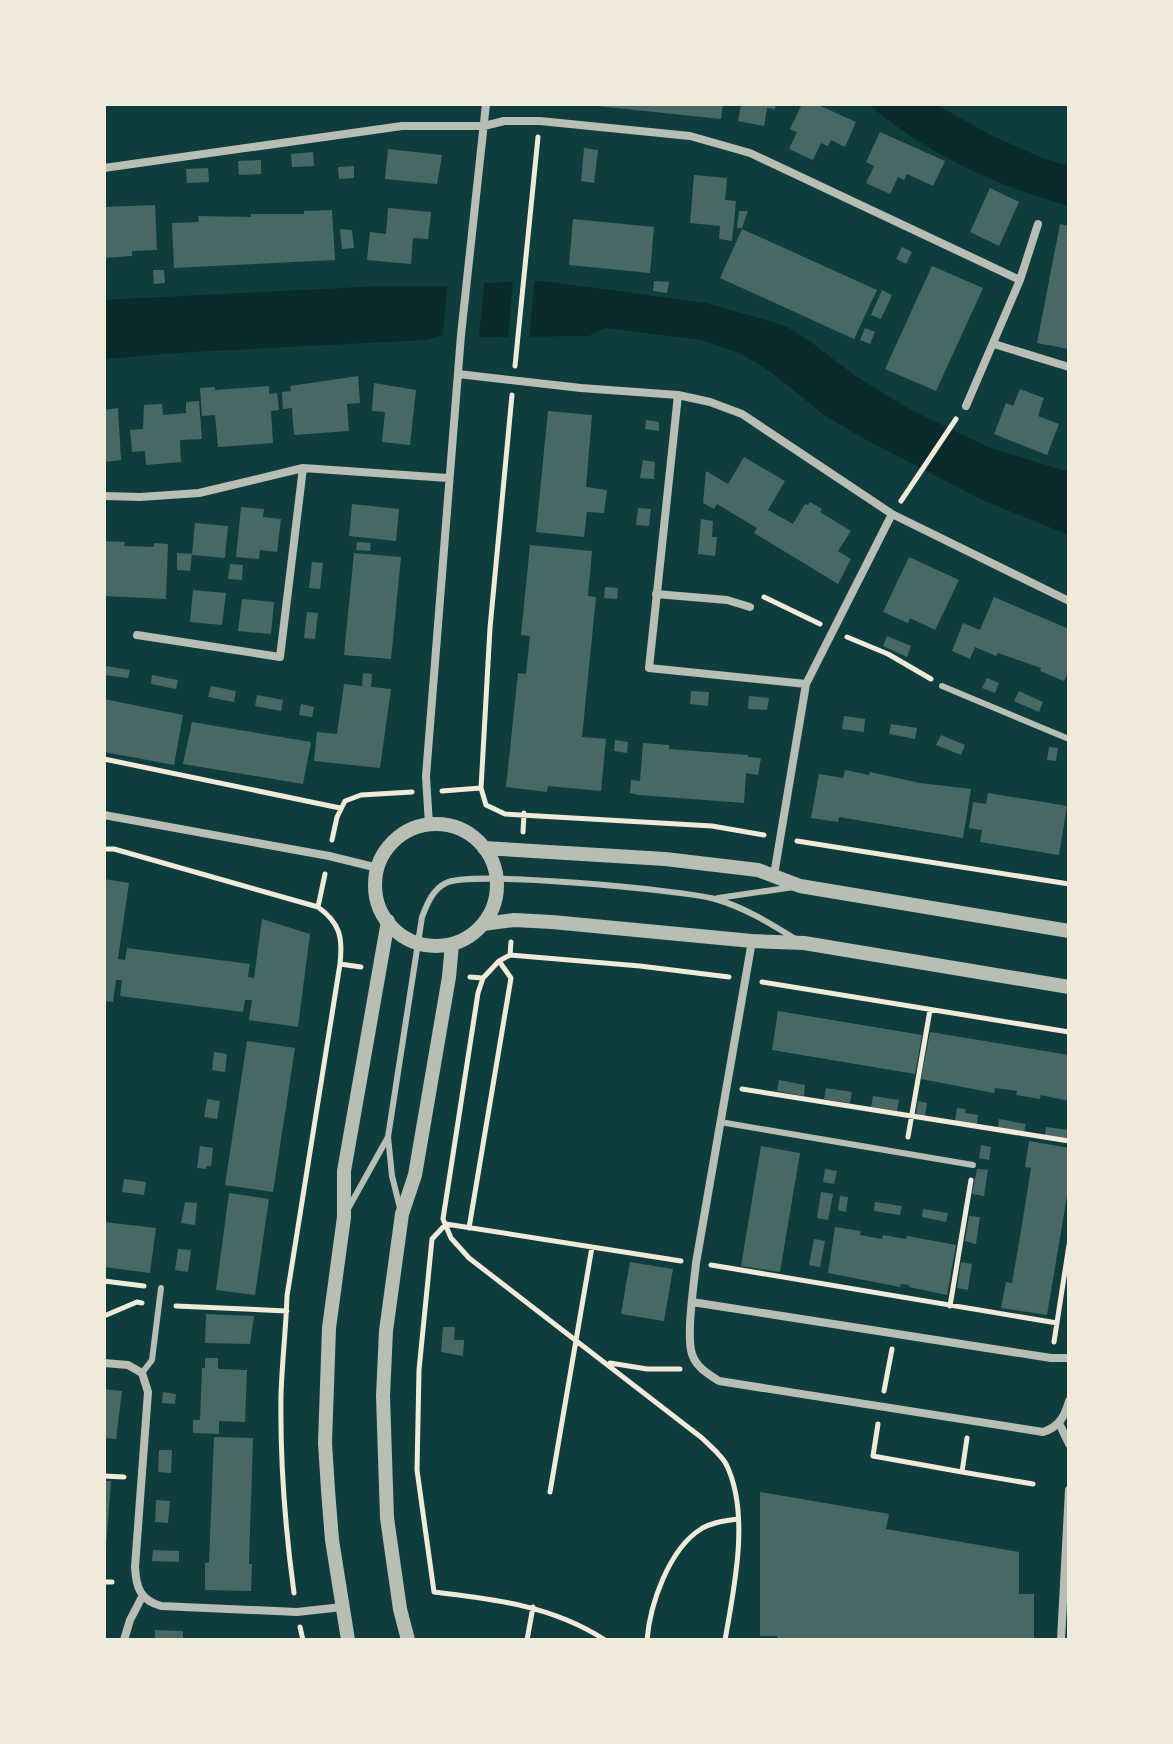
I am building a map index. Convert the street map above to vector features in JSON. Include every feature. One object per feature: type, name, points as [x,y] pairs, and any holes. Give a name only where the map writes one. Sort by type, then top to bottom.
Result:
[{"type":"street","points":[[429,825],[426,792],[448,478],[486,104]]},
{"type":"street","points":[[104,168],[402,126],[484,126],[504,121],[540,121],[690,136],[750,153],[1020,280]]},
{"type":"street","points":[[966,406],[1020,280],[1038,224]]},
{"type":"street","points":[[994,344],[1069,367]]},
{"type":"street","points":[[458,374],[678,395],[710,402],[742,414],[892,514],[1069,601]]},
{"type":"street","points":[[678,395],[649,668],[806,684]]},
{"type":"street","points":[[104,496],[199,493],[303,468],[448,478]]},
{"type":"street","points":[[137,635],[280,657],[303,468]]},
{"type":"street","points":[[774,875],[806,684],[892,514]]},
{"type":"street","points":[[656,594],[727,600],[750,607]]},
{"type":"street","points":[[104,815],[329,856],[378,868]]},
{"type":"street","points":[[429,825],[454,827],[466,832],[484,848],[497,879],[494,903],[483,924],[474,933],[452,944],[418,943],[401,935],[388,921],[378,901],[376,879],[378,868],[392,843],[403,834],[429,825]]},
{"type":"street","points":[[484,848],[665,859],[758,870],[800,886],[1069,931]]},
{"type":"street","points":[[483,924],[514,920],[552,922],[804,943],[1069,987]]},
{"type":"street","points":[[348,1640],[332,1540],[325,1443],[329,1328],[344,1217],[346,1158],[388,921]]},
{"type":"street","points":[[752,941],[696,1263],[691,1352],[701,1369],[719,1381],[1043,1432],[1059,1423],[1066,1414],[1069,1401]]},
{"type":"street","points":[[408,1640],[391,1553],[383,1447],[386,1331],[402,1214],[415,1175],[452,944]]},
{"type":"street","points":[[692,1302],[1051,1358],[1069,1358]]},
{"type":"street","points":[[104,1363],[128,1365],[142,1373],[148,1392],[135,1567],[136,1585],[142,1597],[161,1606],[297,1612],[342,1607]]},
{"type":"street","points":[[1059,1423],[1069,1444]]},
{"type":"street","points":[[1061,1640],[1069,1490]]},
{"type":"street","points":[[124,1640],[142,1597]]},
{"type":"lane","points":[[942,686],[1069,739]]},
{"type":"lane","points":[[402,1214],[392,1176],[388,1137],[418,943],[428,902],[439,887],[454,879],[497,879],[634,888],[714,899],[804,943]]},
{"type":"lane","points":[[714,899],[800,886]]},
{"type":"lane","points":[[720,1122],[973,1165]]},
{"type":"lane","points":[[344,1217],[388,1137]]},
{"type":"lane","points":[[142,1373],[152,1360],[161,1288]]},
{"type":"path","points":[[524,813],[505,814],[486,805],[481,788],[490,628],[540,121]]},
{"type":"path","points":[[915,479],[956,420]]},
{"type":"path","points":[[104,759],[340,808]]},
{"type":"path","points":[[318,907],[340,808],[345,801],[361,795],[481,788]]},
{"type":"path","points":[[104,849],[114,849],[318,907],[337,925],[342,947],[287,1311],[281,1395],[286,1530],[297,1612]]},
{"type":"path","points":[[510,955],[746,979],[1069,1032]]},
{"type":"path","points":[[469,1228],[511,978],[499,961]]},
{"type":"path","points":[[483,978],[478,993],[443,1219],[451,1238],[469,1258],[702,1438],[727,1464],[738,1505],[738,1519],[736,1574],[725,1640]]},
{"type":"path","points":[[905,1154],[930,1010]]},
{"type":"path","points":[[727,1086],[1069,1141]]},
{"type":"path","points":[[950,1306],[973,1165]]},
{"type":"path","points":[[446,1224],[1057,1323]]},
{"type":"path","points":[[446,1224],[432,1239],[419,1370],[417,1470],[434,1592],[533,1607],[561,1617],[605,1640]]},
{"type":"path","points":[[1051,1358],[1069,1245]]},
{"type":"path","points":[[550,1492],[592,1247]]},
{"type":"path","points":[[104,1281],[161,1288]]},
{"type":"path","points":[[104,1316],[137,1302],[287,1311]]},
{"type":"path","points":[[607,1363],[647,1369],[701,1369]]},
{"type":"path","points":[[969,1421],[962,1472],[1033,1484]]},
{"type":"path","points":[[647,1640],[657,1592],[686,1544],[700,1530],[717,1522],[738,1519]]},
{"type":"path","points":[[104,1582],[112,1582]]},
{"type":"path","points":[[527,1640],[533,1607]]},
{"type":"water","points":[[868,104],[935,104],[989,134],[1042,158],[1069,166],[1069,206],[1015,189],[962,166],[913,138]]},
{"type":"water","points":[[544,281],[706,303],[787,327],[854,375],[909,409],[988,447],[1069,472],[1069,535],[982,500],[859,436],[824,415],[772,373],[741,354],[702,340],[605,328],[589,336],[479,337],[478,332],[444,329],[443,335],[426,340],[104,359],[104,300],[381,286],[448,286],[483,290],[484,283]]},
{"type":"pier","points":[[535,277],[529,339],[508,340],[513,278]]},
{"type":"pier","points":[[448,282],[484,286],[479,337],[443,333]]},
{"type":"building","points":[[597,104],[723,104],[721,119]]},
{"type":"building","points":[[741,104],[776,104],[775,109],[767,108],[764,126],[738,121]]},
{"type":"building","points":[[802,104],[816,104],[856,122],[845,147],[831,140],[828,146],[821,143],[813,160],[789,149],[797,132],[790,129]]},
{"type":"building","points":[[880,132],[945,161],[933,186],[907,174],[904,180],[898,177],[890,194],[866,183],[874,166],[866,162]]},
{"type":"building","points":[[584,148],[598,150],[594,183],[581,181]]},
{"type":"building","points":[[388,149],[442,155],[437,184],[385,179]]},
{"type":"building","points":[[313,152],[314,166],[292,167],[291,154]]},
{"type":"building","points":[[261,160],[261,174],[239,175],[238,161]]},
{"type":"building","points":[[354,166],[354,178],[339,179],[338,167]]},
{"type":"building","points":[[208,168],[209,182],[187,183],[186,169]]},
{"type":"building","points":[[694,175],[727,178],[725,200],[736,201],[732,241],[719,239],[720,226],[690,223]]},
{"type":"building","points":[[990,188],[1019,202],[999,246],[970,232]]},
{"type":"building","points":[[155,205],[157,250],[132,251],[132,256],[104,258],[104,207]]},
{"type":"building","points":[[388,208],[431,212],[428,239],[413,238],[411,264],[367,260],[370,232],[386,234]]},
{"type":"building","points":[[332,210],[335,260],[174,268],[172,223],[199,222],[198,216],[251,217],[251,214],[304,214],[304,211]]},
{"type":"building","points":[[739,211],[748,211],[742,228],[737,228]]},
{"type":"building","points":[[573,219],[654,227],[650,273],[569,265]]},
{"type":"building","points":[[1060,224],[1069,226],[1069,349],[1037,343]]},
{"type":"building","points":[[340,229],[352,230],[354,248],[342,249]]},
{"type":"building","points":[[742,229],[877,290],[854,339],[720,278]]},
{"type":"building","points":[[902,247],[912,252],[906,264],[896,259]]},
{"type":"building","points":[[932,266],[983,288],[936,391],[885,369]]},
{"type":"building","points":[[153,270],[164,270],[165,283],[154,284]]},
{"type":"building","points":[[654,281],[669,282],[667,293],[653,291]]},
{"type":"building","points":[[882,290],[892,295],[881,319],[871,315]]},
{"type":"building","points":[[865,328],[875,332],[870,344],[860,340]]},
{"type":"building","points":[[358,376],[360,403],[347,404],[349,431],[294,435],[292,408],[283,409],[282,392],[291,391],[290,386]]},
{"type":"building","points":[[374,383],[416,390],[410,445],[382,442],[385,412],[372,411]]},
{"type":"building","points":[[269,386],[269,394],[277,393],[279,410],[271,411],[273,443],[218,447],[215,415],[202,416],[200,388],[215,387],[215,390]]},
{"type":"building","points":[[1020,389],[1044,398],[1038,416],[1059,424],[1047,455],[994,434],[1006,403],[1013,406]]},
{"type":"building","points":[[199,401],[202,439],[180,440],[181,462],[146,465],[145,451],[132,452],[130,430],[143,429],[144,405],[162,404],[163,415],[186,413],[186,402]]},
{"type":"building","points":[[118,408],[121,460],[104,462],[104,410]]},
{"type":"building","points":[[548,411],[592,415],[586,487],[607,490],[604,513],[587,512],[584,537],[536,532]]},
{"type":"building","points":[[646,420],[659,422],[659,431],[645,429]]},
{"type":"building","points":[[744,457],[785,481],[768,510],[793,524],[805,504],[810,502],[851,531],[838,551],[851,559],[838,584],[754,533],[757,528],[717,504],[714,509],[703,503],[706,471],[728,484]]},
{"type":"building","points":[[643,460],[655,462],[654,479],[640,478]]},
{"type":"building","points":[[352,504],[399,509],[396,541],[349,536]]},
{"type":"building","points":[[241,507],[264,509],[263,517],[281,519],[277,552],[260,550],[259,559],[236,557]]},
{"type":"building","points":[[638,508],[651,509],[649,526],[636,525]]},
{"type":"building","points":[[701,519],[713,521],[712,537],[717,537],[715,556],[698,554]]},
{"type":"building","points":[[195,523],[228,526],[225,558],[192,555]]},
{"type":"building","points":[[104,541],[125,542],[124,546],[168,544],[166,599],[104,596]]},
{"type":"building","points":[[357,542],[371,543],[370,551],[356,550]]},
{"type":"building","points":[[530,545],[592,551],[588,596],[596,597],[582,737],[606,739],[601,791],[548,786],[547,792],[506,787],[518,673],[526,674],[530,636],[521,635]]},
{"type":"building","points":[[177,553],[192,554],[190,571],[177,570]]},
{"type":"building","points":[[354,553],[401,557],[391,659],[344,655]]},
{"type":"building","points":[[909,557],[959,580],[935,630],[910,618],[908,623],[883,612]]},
{"type":"building","points":[[312,562],[323,563],[320,589],[309,588]]},
{"type":"building","points":[[230,564],[243,565],[242,580],[228,579]]},
{"type":"building","points":[[605,587],[618,588],[617,599],[604,598]]},
{"type":"building","points":[[193,590],[226,593],[222,625],[190,622]]},
{"type":"building","points":[[994,597],[1069,629],[1069,670],[1064,681],[1040,671],[1041,668],[998,653],[996,656],[975,647],[970,659],[952,651],[963,623],[980,630]]},
{"type":"building","points":[[242,599],[274,602],[271,634],[238,631]]},
{"type":"building","points":[[307,612],[318,613],[315,639],[304,638]]},
{"type":"building","points":[[887,636],[911,646],[907,657],[883,646]]},
{"type":"building","points":[[106,666],[130,670],[128,678],[104,675]]},
{"type":"building","points":[[363,673],[372,674],[371,687],[391,689],[380,768],[314,761],[317,732],[337,734],[344,684],[362,686]]},
{"type":"building","points":[[152,675],[178,680],[176,689],[151,684]]},
{"type":"building","points":[[987,678],[999,683],[995,693],[982,688]]},
{"type":"building","points":[[211,686],[236,691],[234,702],[208,697]]},
{"type":"building","points":[[691,691],[709,692],[708,706],[690,704]]},
{"type":"building","points":[[1019,691],[1043,702],[1039,712],[1014,701]]},
{"type":"building","points":[[257,695],[283,700],[281,711],[255,706]]},
{"type":"building","points":[[749,696],[769,698],[767,710],[748,709]]},
{"type":"building","points":[[104,699],[183,715],[174,765],[104,752]]},
{"type":"building","points":[[301,704],[314,707],[312,717],[299,715]]},
{"type":"building","points":[[844,716],[865,719],[864,732],[842,729]]},
{"type":"building","points":[[192,722],[311,742],[303,784],[183,764]]},
{"type":"building","points":[[891,724],[917,728],[915,739],[889,734]]},
{"type":"building","points":[[941,735],[965,745],[961,755],[936,745]]},
{"type":"building","points":[[615,740],[628,742],[627,753],[614,751]]},
{"type":"building","points":[[643,743],[669,745],[669,749],[761,758],[758,775],[746,773],[744,803],[630,793],[631,780],[640,781]]},
{"type":"building","points":[[1049,747],[1058,748],[1056,761],[1047,760]]},
{"type":"building","points":[[845,770],[971,789],[963,838],[839,817],[838,822],[811,818],[819,774],[843,778]]},
{"type":"building","points":[[988,793],[1067,806],[1059,855],[980,842],[982,830],[969,828],[973,802],[986,804]]},
{"type":"building","points":[[104,879],[129,883],[118,959],[125,960],[127,948],[250,964],[248,977],[254,978],[262,919],[310,934],[298,1027],[249,1020],[252,1000],[245,1000],[243,1012],[120,996],[122,980],[116,980],[113,1002],[104,1001]]},
{"type":"building","points":[[778,1011],[922,1035],[915,1074],[772,1050]]},
{"type":"building","points":[[930,1032],[1069,1055],[1069,1101],[1041,1095],[1040,1099],[1016,1095],[1017,1091],[995,1088],[994,1093],[921,1079]]},
{"type":"building","points":[[247,1041],[295,1048],[273,1192],[225,1185]]},
{"type":"building","points":[[214,1052],[227,1054],[225,1072],[212,1070]]},
{"type":"building","points":[[779,1080],[805,1085],[804,1096],[777,1091]]},
{"type":"building","points":[[826,1088],[852,1092],[850,1103],[824,1099]]},
{"type":"building","points":[[873,1096],[899,1100],[897,1111],[871,1107]]},
{"type":"building","points":[[207,1099],[220,1101],[217,1119],[204,1117]]},
{"type":"building","points":[[918,1101],[927,1103],[925,1116],[916,1114]]},
{"type":"building","points":[[957,1108],[978,1115],[977,1125],[955,1121]]},
{"type":"building","points":[[999,1119],[1026,1124],[1024,1132],[998,1128]]},
{"type":"building","points":[[1046,1127],[1069,1130],[1069,1140],[1045,1136]]},
{"type":"building","points":[[1029,1141],[1069,1148],[1069,1184],[1047,1315],[1001,1308],[1006,1282],[1012,1283],[1020,1237],[1031,1168],[1025,1167]]},
{"type":"building","points":[[981,1145],[991,1147],[989,1160],[979,1158]]},
{"type":"building","points":[[200,1146],[213,1148],[211,1166],[206,1169],[197,1168]]},
{"type":"building","points":[[761,1146],[800,1153],[780,1272],[741,1266]]},
{"type":"building","points":[[825,1169],[837,1171],[834,1184],[823,1182]]},
{"type":"building","points":[[977,1169],[988,1170],[984,1196],[972,1194]]},
{"type":"building","points":[[124,1179],[146,1182],[144,1195],[122,1192]]},
{"type":"building","points":[[821,1192],[833,1194],[828,1220],[817,1218]]},
{"type":"building","points":[[229,1193],[269,1199],[255,1295],[216,1290]]},
{"type":"building","points":[[840,1196],[848,1197],[846,1212],[838,1210]]},
{"type":"building","points":[[185,1202],[197,1203],[195,1225],[181,1223]]},
{"type":"building","points":[[875,1202],[902,1206],[900,1215],[874,1211]]},
{"type":"building","points":[[923,1209],[948,1213],[946,1222],[922,1217]]},
{"type":"building","points":[[969,1216],[980,1217],[976,1244],[965,1241]]},
{"type":"building","points":[[104,1222],[156,1228],[150,1273],[104,1267]]},
{"type":"building","points":[[835,1227],[861,1231],[860,1235],[882,1239],[883,1235],[906,1239],[907,1236],[956,1245],[947,1295],[909,1285],[901,1284],[900,1287],[828,1273]]},
{"type":"building","points":[[814,1239],[825,1241],[820,1267],[809,1265]]},
{"type":"building","points":[[178,1249],[191,1250],[188,1272],[175,1270]]},
{"type":"building","points":[[630,1262],[673,1269],[664,1321],[621,1314]]},
{"type":"building","points":[[961,1262],[972,1264],[968,1290],[957,1288]]},
{"type":"building","points":[[206,1314],[254,1316],[250,1344],[205,1343]]},
{"type":"building","points":[[443,1327],[455,1327],[454,1340],[464,1340],[463,1356],[441,1352]]},
{"type":"building","points":[[205,1358],[218,1358],[218,1369],[247,1370],[245,1422],[219,1421],[219,1434],[193,1433],[193,1420],[200,1420]]},
{"type":"building","points":[[104,1389],[122,1391],[116,1439],[104,1438]]},
{"type":"building","points":[[163,1392],[176,1394],[175,1404],[162,1403]]},
{"type":"building","points":[[214,1437],[253,1438],[251,1591],[205,1590]]},
{"type":"building","points":[[159,1450],[172,1450],[171,1473],[158,1472]]},
{"type":"building","points":[[104,1481],[111,1481],[106,1547],[104,1547]]},
{"type":"building","points":[[760,1492],[889,1514],[886,1529],[1019,1552],[1019,1594],[1034,1594],[1034,1640],[777,1640],[777,1636],[760,1636]]},
{"type":"building","points":[[156,1500],[170,1501],[168,1523],[155,1522]]},
{"type":"building","points":[[153,1550],[179,1551],[179,1562],[152,1561]]},
{"type":"building","points":[[155,1630],[183,1631],[183,1640],[155,1640]]}]
